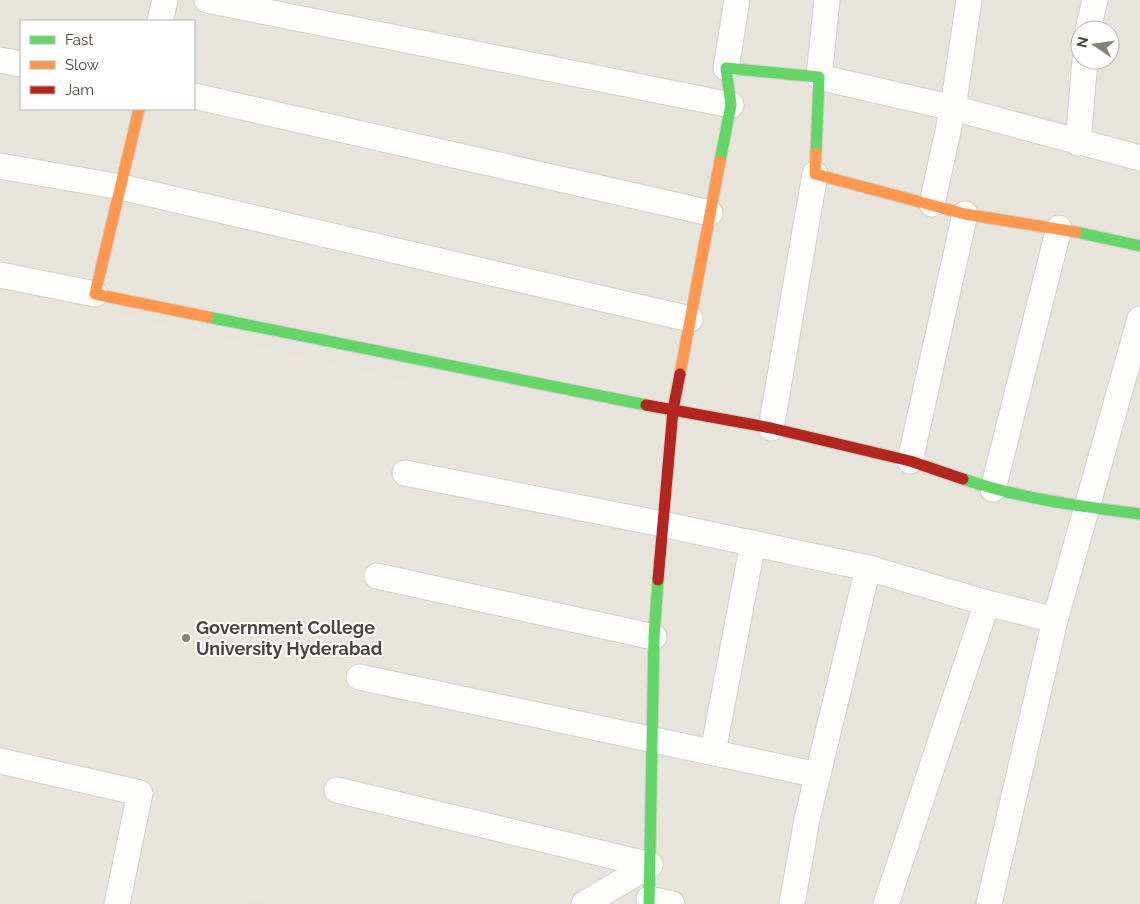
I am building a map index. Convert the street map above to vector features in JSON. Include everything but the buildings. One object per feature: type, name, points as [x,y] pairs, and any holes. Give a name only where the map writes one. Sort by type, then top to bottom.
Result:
[{"type":"street","points":[[160,20],[165,0]]},
{"type":"street","points":[[207,0],[731,105]]},
{"type":"street","points":[[657,902],[650,865],[654,637],[662,524],[673,410],[731,105],[726,68],[736,0]]},
{"type":"street","points":[[771,428],[815,174],[819,77],[826,0]]},
{"type":"street","points":[[932,204],[953,108],[969,0]]},
{"type":"street","points":[[1090,20],[1095,0]]},
{"type":"street","points":[[0,60],[20,64]]},
{"type":"street","points":[[726,68],[819,77],[953,108],[1140,158]]},
{"type":"street","points":[[1078,142],[1084,70]]},
{"type":"street","points":[[195,96],[710,213]]},
{"type":"street","points":[[95,294],[139,110]]},
{"type":"street","points":[[0,166],[120,187],[690,319]]},
{"type":"street","points":[[815,174],[965,214],[1059,228],[1140,246]]},
{"type":"street","points":[[910,461],[965,214]]},
{"type":"street","points":[[993,489],[1059,228]]},
{"type":"street","points":[[0,275],[771,428],[910,461],[993,489],[1045,501],[1140,514]]},
{"type":"street","points":[[989,904],[1055,620],[1140,319]]},
{"type":"street","points":[[405,472],[868,568],[987,603],[1055,620]]},
{"type":"street","points":[[713,752],[753,543]]},
{"type":"street","points":[[792,904],[807,819],[868,568]]},
{"type":"street","points":[[378,576],[654,637]]},
{"type":"street","points":[[886,904],[987,603]]},
{"type":"street","points":[[359,677],[818,775]]},
{"type":"street","points":[[0,761],[140,793],[117,904]]},
{"type":"street","points":[[337,790],[650,865]]},
{"type":"street","points":[[584,904],[650,865]]},
{"type":"shaded area","points":[[0,0],[1140,0],[1140,904],[0,904]]},
{"type":"shaded area","name":"Government College University Hyderabad","points":[[0,286],[422,385],[320,904],[278,904],[211,892],[208,904],[0,904]]},
{"type":"traffic: fast","points":[[720,161],[731,105],[726,68],[819,77],[816,153]]},
{"type":"traffic: fast","points":[[1076,232],[1140,246]]},
{"type":"traffic: fast","points":[[208,317],[646,405]]},
{"type":"traffic: fast","points":[[963,479],[1029,497],[1140,514]]},
{"type":"traffic: fast","points":[[649,904],[654,637],[658,580]]},
{"type":"traffic: slow","points":[[139,110],[95,294],[208,317]]},
{"type":"traffic: slow","points":[[816,153],[815,174],[965,214],[1076,232]]},
{"type":"traffic: slow","points":[[680,374],[720,161]]},
{"type":"traffic: jam","points":[[658,580],[673,410],[680,374]]},
{"type":"traffic: jam","points":[[646,405],[771,428],[910,461],[963,479]]},
{"type":"place","name":"Government College University Hyderabad","points":[[186,638]]}]
